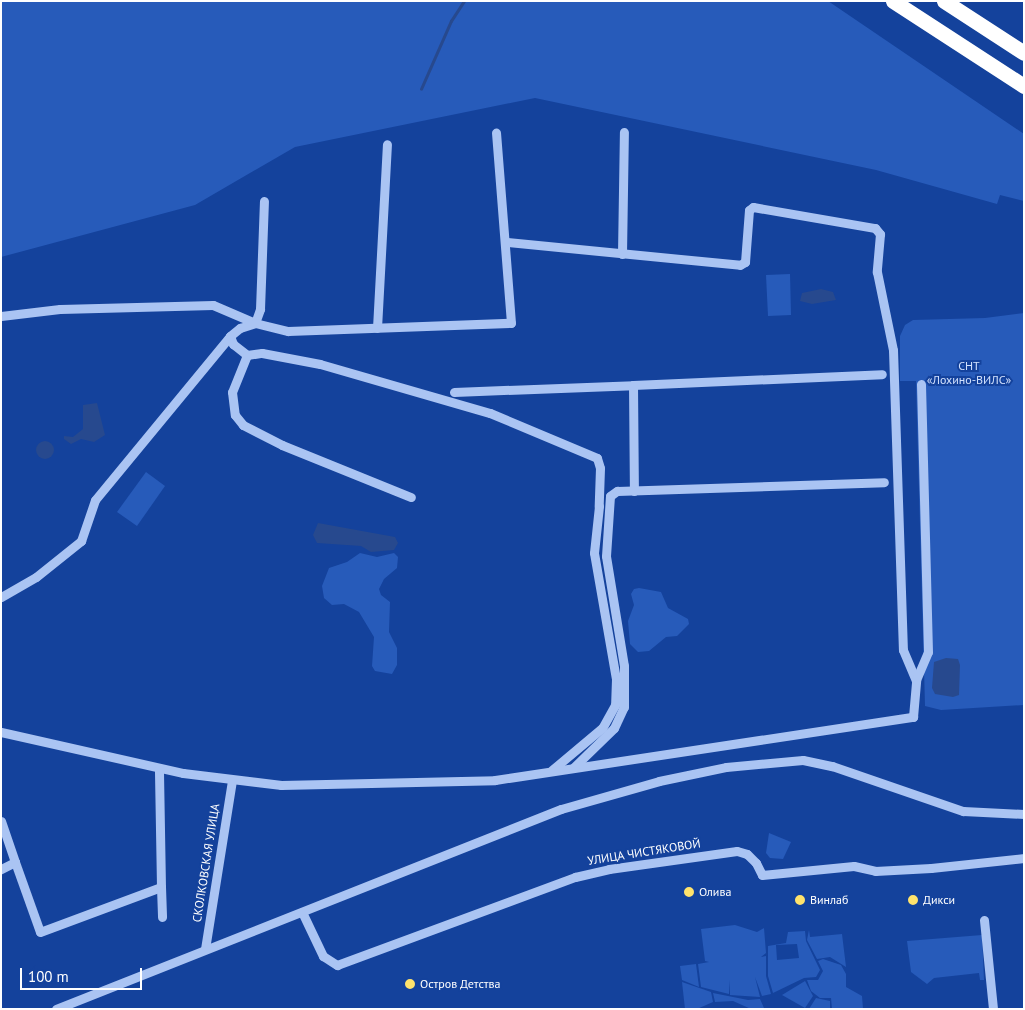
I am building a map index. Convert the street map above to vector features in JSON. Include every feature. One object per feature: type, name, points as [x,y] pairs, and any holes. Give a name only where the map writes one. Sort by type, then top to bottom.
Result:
[{"type":"highway","points":[[893,1],[1024,86]]},
{"type":"highway","points":[[944,1],[1024,53]]},
{"type":"street","points":[[622,254],[624,132]]},
{"type":"street","points":[[1,316],[60,310],[213,305],[256,323],[288,331],[511,323],[507,242],[496,133]]},
{"type":"street","points":[[378,328],[387,144]]},
{"type":"street","points":[[1,598],[36,577],[81,540],[95,500],[230,336],[256,323],[260,309],[264,201]]},
{"type":"street","points":[[507,242],[740,265],[745,262],[748,210],[753,207],[875,228],[880,234],[877,272],[893,350],[903,650],[916,680]]},
{"type":"street","points":[[230,336],[233,344],[247,355],[262,353],[372,378],[490,413],[597,458],[600,468],[599,506],[594,552],[616,679],[615,705],[602,728],[550,772]]},
{"type":"street","points":[[247,355],[232,392],[234,415],[243,425],[282,445],[411,496]]},
{"type":"street","points":[[454,392],[633,386],[882,374]]},
{"type":"street","points":[[1,732],[159,768],[232,781],[281,785],[495,780],[913,716],[916,680],[928,652],[921,384]]},
{"type":"street","points":[[633,386],[634,491]]},
{"type":"street","points":[[573,768],[614,728],[624,707],[624,666],[606,556],[610,496],[616,491],[884,482]]},
{"type":"street","points":[[56,1009],[561,809],[659,781],[726,767],[803,760],[832,766],[963,811],[1024,814]]},
{"type":"street","points":[[159,768],[162,917]]},
{"type":"street","name":"СКОЛКОВСКАЯ УЛИЦА","points":[[205,949],[232,781]]},
{"type":"street","points":[[1,821],[40,932],[161,887]]},
{"type":"street","name":"УЛИЦА ЧИСТЯКОВОЙ","points":[[302,912],[323,956],[337,965],[575,877],[609,869],[737,851],[747,854],[756,863],[762,875],[854,866],[875,871],[931,868],[1024,858]]},
{"type":"street","points":[[1,869],[15,862]]},
{"type":"street","points":[[984,920],[993,1009]]},
{"type":"green space","points":[[1,1],[828,1],[1024,134],[1024,201],[1000,195],[997,204],[876,170],[535,98],[295,147],[195,205],[1,257]]},
{"type":"green space","points":[[790,274],[791,315],[768,316],[766,275]]},
{"type":"green space","name":"СНТ «Лохино-ВИЛС»","points":[[1024,313],[1024,705],[941,710],[925,706],[916,381],[900,381],[900,336],[905,325],[913,320],[985,318]]},
{"type":"green space","points":[[146,472],[165,486],[137,526],[117,512]]},
{"type":"green space","points":[[360,553],[377,557],[394,553],[398,557],[397,568],[384,579],[379,589],[381,595],[390,602],[389,632],[397,648],[397,665],[392,674],[375,671],[372,666],[374,637],[359,612],[344,604],[332,605],[324,598],[322,586],[329,568],[347,562]]},
{"type":"green space","points":[[639,588],[661,592],[668,608],[688,619],[689,624],[677,636],[666,637],[649,651],[638,652],[630,644],[628,621],[634,605],[631,594],[634,589]]},
{"type":"green space","points":[[769,833],[791,842],[783,859],[770,858],[766,853]]},
{"type":"green space","points":[[735,925],[757,932],[764,928],[766,953],[761,957],[766,956],[766,976],[771,994],[762,996],[755,977],[760,997],[730,995],[730,980],[729,994],[701,987],[698,964],[709,962],[705,961],[701,929]]},
{"type":"green space","points":[[809,930],[810,937],[842,934],[846,967],[830,957],[817,959],[807,940]]},
{"type":"green space","points":[[805,931],[806,941],[820,970],[816,977],[804,978],[773,993],[768,976],[768,946],[786,943],[788,932]],"holes":[[[797,944],[799,958],[777,960],[776,945]]]},
{"type":"green space","points":[[982,935],[984,980],[980,980],[979,973],[934,978],[927,984],[911,972],[907,941]]},
{"type":"green space","points":[[823,959],[841,965],[846,974],[846,987],[862,996],[863,1009],[832,1009],[831,998],[820,998],[811,991],[807,980],[818,980],[823,971],[818,961]]},
{"type":"green space","points":[[696,964],[699,987],[682,980],[680,966]]},
{"type":"green space","points":[[805,981],[813,996],[805,1008],[782,995]]},
{"type":"green space","points":[[682,982],[711,992],[713,1002],[697,1009],[685,1009]]},
{"type":"green space","points":[[713,993],[748,1000],[760,999],[764,1008],[751,1009],[733,1001],[715,1002]]},
{"type":"green space","points":[[816,998],[830,1001],[830,1009],[809,1009]]},
{"type":"shaded area","points":[[821,289],[833,292],[836,300],[812,304],[800,301],[802,293]]},
{"type":"shaded area","points":[[97,403],[105,435],[94,442],[81,439],[71,444],[64,439],[64,436],[73,437],[83,429],[83,405]]},
{"type":"shaded area","points":[[45,441],[51,444],[54,450],[51,456],[45,459],[39,456],[36,450],[39,444]]},
{"type":"shaded area","points":[[318,523],[395,537],[398,543],[394,550],[371,552],[361,546],[317,543],[313,535]]},
{"type":"shaded area","points":[[946,658],[958,659],[960,665],[959,695],[953,697],[935,694],[932,688],[934,662]]},
{"type":"waterway","points":[[421,89],[451,21],[464,1]]},
{"type":"place","name":"Олива","points":[[689,892]]},
{"type":"place","name":"Винлаб","points":[[800,900]]},
{"type":"place","name":"Дикси","points":[[913,900]]},
{"type":"place","name":"Остров Детства","points":[[410,984]]}]
